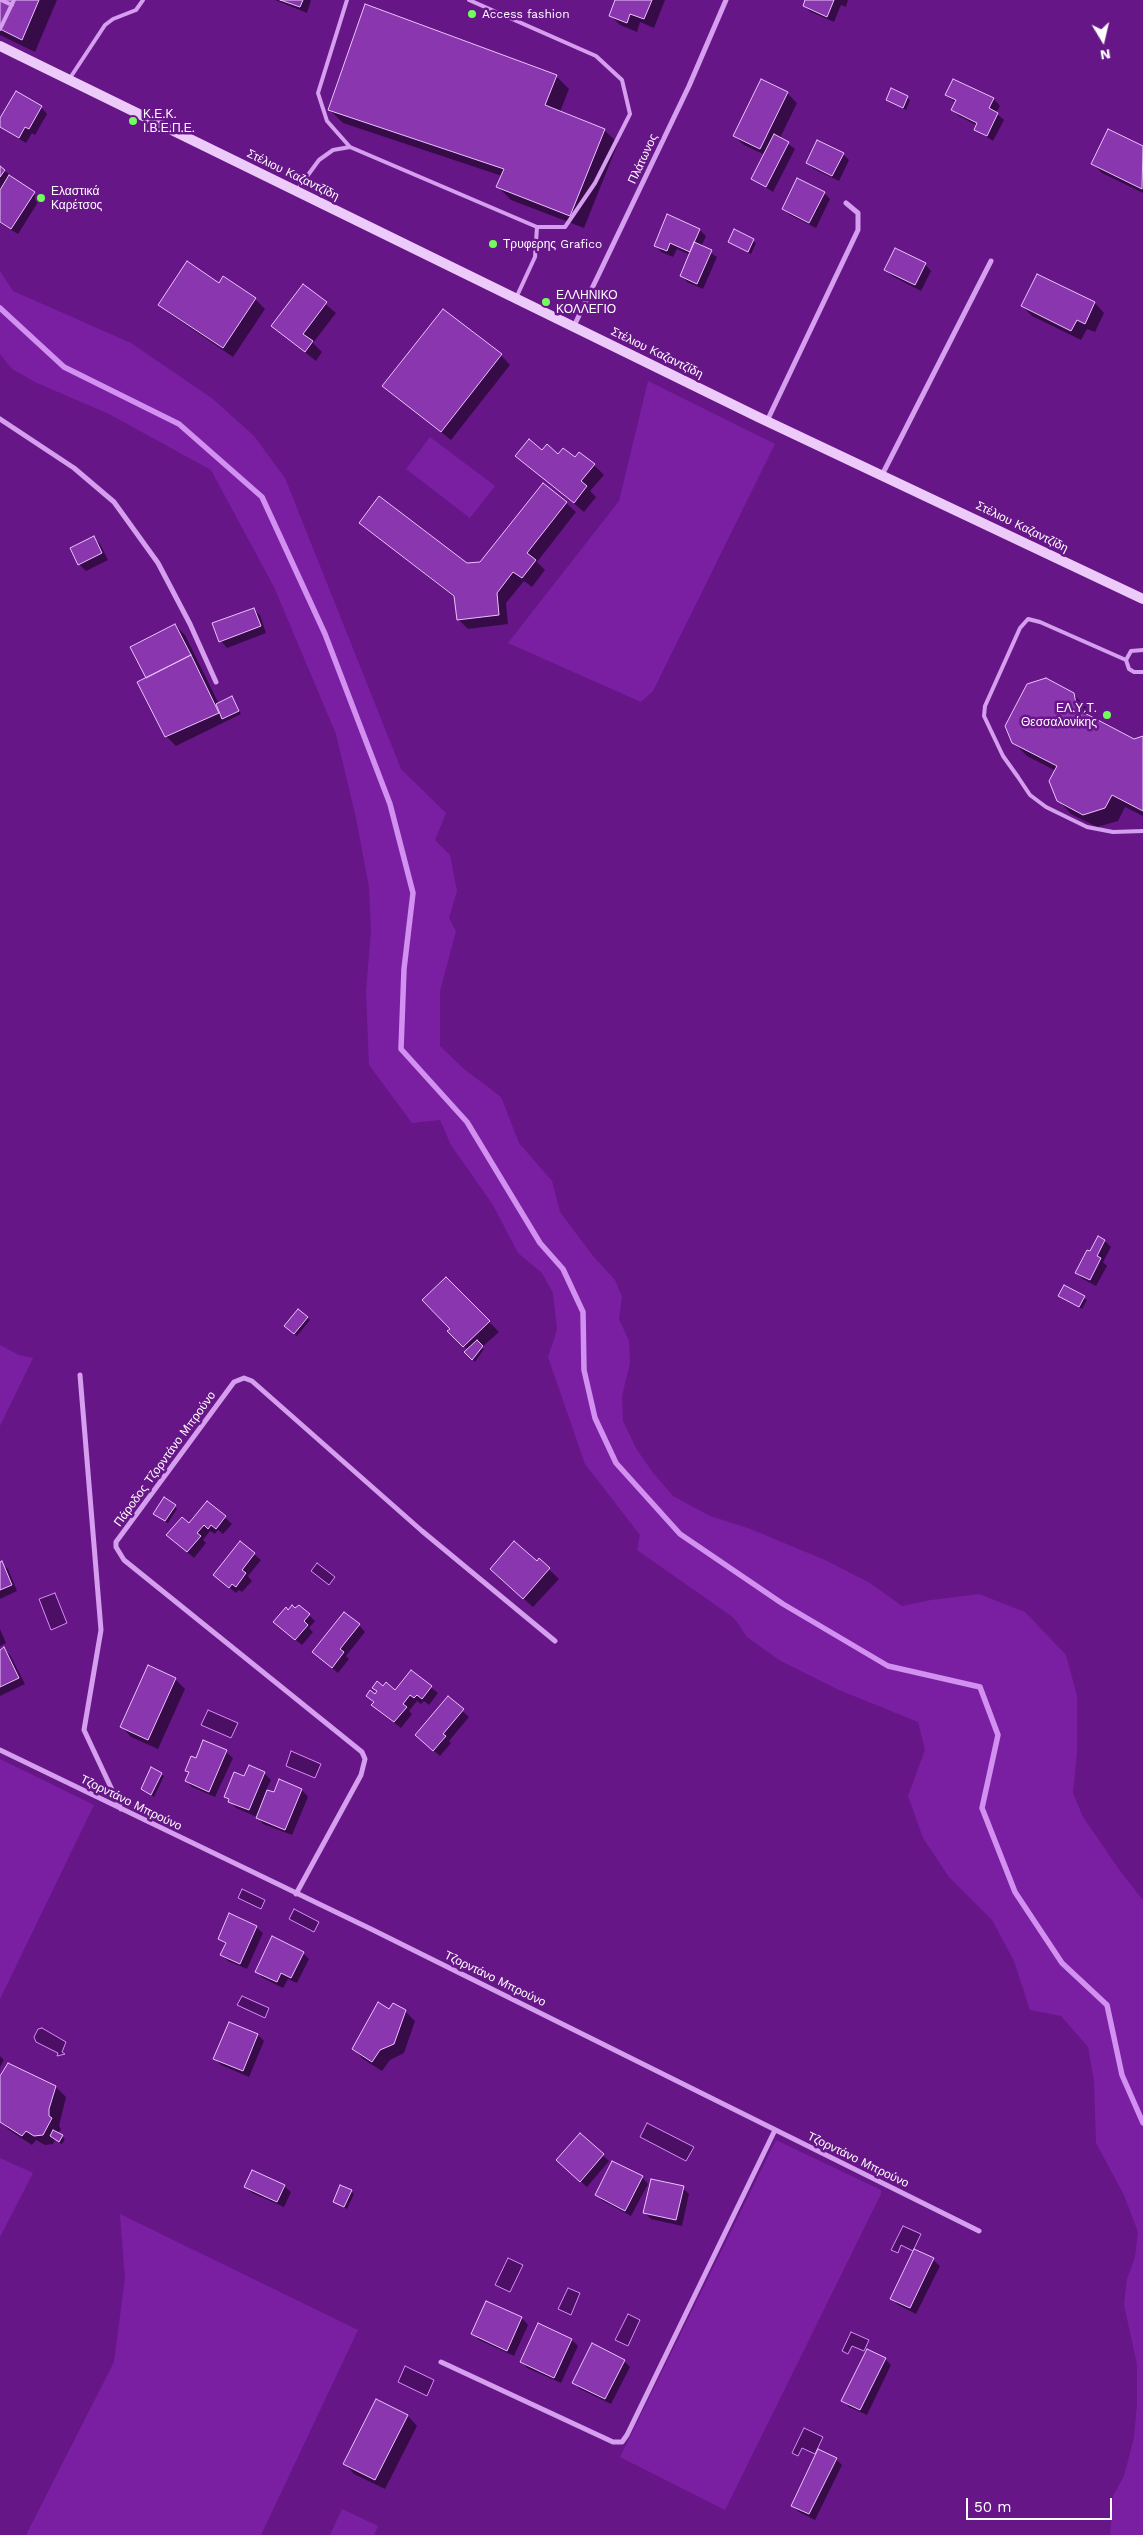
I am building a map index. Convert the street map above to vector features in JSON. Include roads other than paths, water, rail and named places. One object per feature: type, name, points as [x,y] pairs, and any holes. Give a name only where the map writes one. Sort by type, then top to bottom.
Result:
[{"type":"main road","name":"Στέλιου Καζαντζίδη","points":[[0,46],[767,421],[1143,599]]},
{"type":"street","name":"Πλάτωνος","points":[[574,326],[689,86],[726,0]]},
{"type":"street","points":[[767,421],[858,230],[858,213],[846,203]]},
{"type":"street","points":[[882,475],[991,261]]},
{"type":"street","points":[[0,419],[74,468],[114,502],[161,570],[190,624],[216,682]]},
{"type":"street","points":[[80,1375],[101,1630],[84,1730],[121,1810]]},
{"type":"street","name":"Πάροδος Τζορντάνο Μπρούνο","points":[[296,1894],[361,1775],[365,1759],[362,1752],[124,1560],[116,1547],[116,1542],[234,1382],[244,1378],[252,1381],[422,1531],[555,1641]]},
{"type":"street","name":"Τζορντάνο Μπρούνο","points":[[0,1750],[444,1965],[979,2231]]},
{"type":"street","points":[[442,2362],[613,2442],[622,2442],[632,2426],[775,2130]]},
{"type":"lane","points":[[0,29],[13,2],[1,0]]},
{"type":"lane","points":[[69,80],[105,25],[113,19],[136,10],[143,0]]},
{"type":"lane","points":[[347,0],[318,93],[327,121],[350,147],[537,227],[565,227],[595,183],[630,114],[622,80],[596,56],[469,0]]},
{"type":"lane","points":[[297,191],[319,160],[333,150],[350,147]]},
{"type":"lane","points":[[516,298],[535,257],[537,227]]},
{"type":"lane","points":[[1126,660],[1040,622],[1028,619],[1020,628],[996,680],[985,706],[984,716],[1004,756],[1030,796],[1046,807],[1087,827],[1113,832],[1143,831]]},
{"type":"lane","points":[[1143,650],[1131,651],[1126,660],[1129,669],[1134,672],[1143,672]]},
{"type":"waterway","points":[[0,308],[64,367],[179,424],[262,497],[325,634],[390,804],[413,893],[404,969],[401,1049],[467,1122],[540,1243],[563,1269],[583,1312],[584,1370],[595,1418],[616,1463],[680,1534],[783,1604],[888,1666],[980,1687],[998,1735],[982,1808],[1015,1892],[1062,1963],[1107,2005],[1122,2075],[1143,2123]]},
{"type":"place","name":"Access fashion","points":[[472,14]]},
{"type":"place","name":"Κ.Ε.Κ. Ι.Β.Ε.Π.Ε.","points":[[133,121]]},
{"type":"place","name":"Ελαστικά Καρέτσος","points":[[41,198]]},
{"type":"place","name":"Τρυφερης Grafico","points":[[493,244]]},
{"type":"place","name":"ΕΛΛΗΝΙΚΟ ΚΟΛΛΕΓΙΟ","points":[[546,302]]},
{"type":"place","name":"ΕΛ.Υ.Τ. Θεσσαλονίκης","points":[[1107,715]]}]
